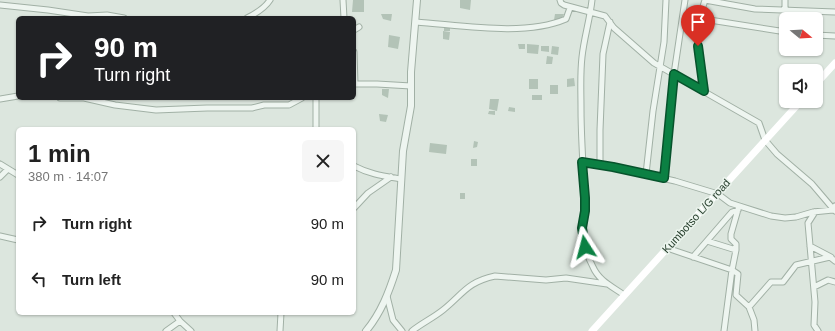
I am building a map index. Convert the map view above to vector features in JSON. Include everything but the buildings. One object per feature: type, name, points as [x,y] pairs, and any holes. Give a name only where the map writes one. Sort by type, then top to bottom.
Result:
[{"type":"main road","points":[[823,76],[835,63]]},
{"type":"main road","name":"Kumbotso L/G road","points":[[594,330],[795,108]]},
{"type":"street","points":[[250,16],[270,0]]},
{"type":"street","points":[[343,0],[344,16]]},
{"type":"street","points":[[366,331],[374,322],[387,296],[396,270],[403,151],[411,106],[417,0]]},
{"type":"street","points":[[560,0],[561,3],[570,8],[605,16],[642,53],[660,66],[759,123],[765,140],[777,154],[812,184],[834,209]]},
{"type":"street","points":[[592,0],[591,13],[582,57],[580,85],[582,162],[585,198],[585,211],[582,228],[585,247],[594,269],[600,278],[624,295]]},
{"type":"street","points":[[646,174],[653,111],[664,42],[666,0]]},
{"type":"street","points":[[664,178],[674,74],[685,0]]},
{"type":"street","points":[[704,91],[696,30],[697,18],[703,9],[705,0],[755,9],[835,12]]},
{"type":"street","points":[[785,11],[786,0]]},
{"type":"street","points":[[0,5],[88,16],[113,16]]},
{"type":"street","points":[[416,22],[479,28],[535,28],[566,19],[570,8]]},
{"type":"street","points":[[697,18],[779,31]]},
{"type":"street","points":[[600,165],[603,54],[610,22]]},
{"type":"street","points":[[823,35],[835,36]]},
{"type":"street","points":[[356,84],[411,86]]},
{"type":"street","points":[[0,99],[16,96]]},
{"type":"street","points":[[93,100],[115,105],[156,110],[252,108],[264,105],[289,105],[298,100]]},
{"type":"street","points":[[316,100],[316,127]]},
{"type":"street","points":[[582,162],[664,178],[718,194],[738,208],[771,216],[785,218],[796,217],[834,209]]},
{"type":"street","points":[[0,164],[16,175]]},
{"type":"street","points":[[356,167],[372,174],[401,179]]},
{"type":"street","points":[[0,177],[8,169]]},
{"type":"street","points":[[356,206],[368,193],[391,177]]},
{"type":"street","points":[[693,257],[732,212],[738,208]]},
{"type":"street","points":[[724,331],[736,250],[736,244],[731,239],[731,234],[738,208]]},
{"type":"street","points":[[815,212],[808,223],[814,287],[814,325],[818,331]]},
{"type":"street","points":[[0,236],[16,240]]},
{"type":"street","points":[[708,241],[736,250]]},
{"type":"street","points":[[810,246],[833,258]]},
{"type":"street","points":[[667,248],[732,270],[738,274],[736,295],[749,307],[754,320],[755,331]]},
{"type":"street","points":[[749,307],[771,282],[783,282],[796,265],[833,258]]},
{"type":"street","points":[[412,331],[442,311],[469,286],[480,280],[494,276],[546,280],[566,278],[608,284]]},
{"type":"street","points":[[814,287],[828,280],[835,282]]},
{"type":"street","points":[[387,296],[393,320],[402,331]]},
{"type":"street","points":[[176,315],[191,331]]},
{"type":"street","points":[[280,331],[281,315]]},
{"type":"street","points":[[166,331],[180,321]]},
{"type":"route","points":[[585,247],[582,228],[585,211],[582,162],[664,178],[674,74],[704,91],[698,46]]}]
